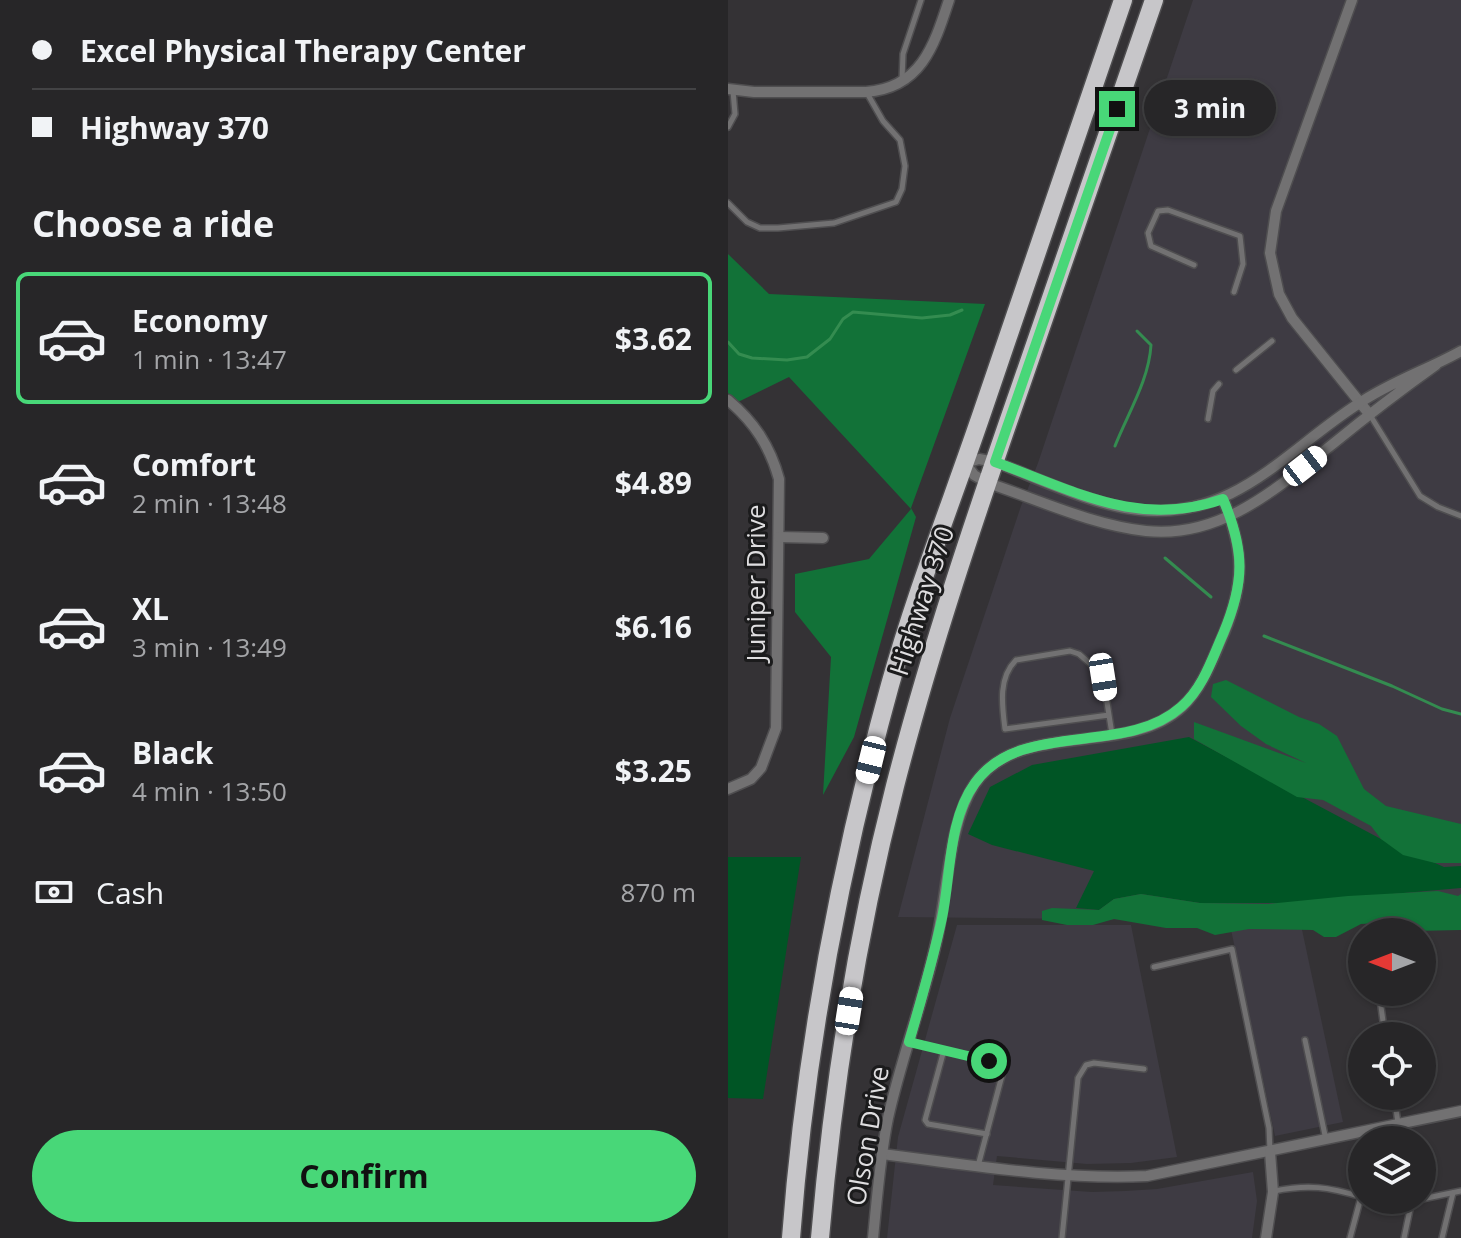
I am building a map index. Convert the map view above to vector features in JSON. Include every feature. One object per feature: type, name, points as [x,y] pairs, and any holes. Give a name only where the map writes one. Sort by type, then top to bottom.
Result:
[{"type":"highway","name":"Highway 370","points":[[791,1238],[808,1078],[828,952],[855,822],[892,681],[1123,0]]},
{"type":"highway","name":"Highway 370","points":[[820,1238],[840,1063],[879,857],[930,658],[1154,0]]},
{"type":"street","points":[[731,90],[866,92],[884,91],[902,84],[933,49],[949,0]]},
{"type":"street","points":[[1352,0],[1276,211],[1270,253],[1274,282],[1292,318],[1370,415]]},
{"type":"street","points":[[1436,365],[1271,493],[1230,517],[1199,528],[1147,531],[1098,521],[988,483],[974,475],[965,463],[979,459],[995,462],[1095,499],[1137,510],[1185,509],[1223,499],[1360,402],[1461,351]]},
{"type":"street","name":"Juniper Drive","points":[[728,789],[751,779],[761,768],[776,728],[779,537],[779,479],[773,455],[763,437],[732,404]]},
{"type":"street","name":"Olson Drive","points":[[873,1238],[888,1120],[936,946],[959,821],[976,782],[999,761],[1023,750],[1149,726],[1172,715],[1190,697],[1209,668],[1232,614],[1240,583],[1239,553],[1223,499]]},
{"type":"street","points":[[779,537],[823,538]]},
{"type":"street","points":[[882,1154],[1068,1175],[1112,1178],[1147,1176],[1461,1111]]},
{"type":"street","points":[[1266,1238],[1273,1192],[1270,1152]]},
{"type":"lane","points":[[902,84],[903,54],[921,0]]},
{"type":"lane","points":[[728,127],[735,114],[731,90]]},
{"type":"lane","points":[[728,203],[747,222],[760,228],[778,228],[834,223],[896,202],[902,189],[905,166],[900,140],[883,121],[866,92]]},
{"type":"lane","points":[[1194,265],[1151,246],[1148,233],[1158,211],[1168,210],[1240,236],[1243,264],[1234,292]]},
{"type":"lane","points":[[1236,370],[1272,341]]},
{"type":"lane","points":[[1208,419],[1213,391],[1219,384]]},
{"type":"lane","points":[[1370,415],[1420,496],[1461,516]]},
{"type":"lane","points":[[1109,715],[1005,729],[1001,696],[1016,660],[1075,652],[1101,673],[1109,715],[1112,735]]},
{"type":"lane","points":[[1154,967],[1232,949],[1269,1128],[1270,1152]]},
{"type":"lane","points":[[1305,1040],[1326,1140]]},
{"type":"lane","points":[[909,1042],[989,1061],[1004,1068],[978,1167]]},
{"type":"lane","points":[[944,1050],[925,1120],[928,1124],[987,1134]]},
{"type":"lane","points":[[1062,1238],[1076,1086],[1081,1071],[1086,1065],[1094,1063],[1144,1069]]},
{"type":"lane","points":[[1396,1110],[1398,1124]]},
{"type":"lane","points":[[1273,1192],[1310,1185],[1348,1193]]},
{"type":"lane","points":[[1436,1196],[1461,1191]]},
{"type":"lane","points":[[1442,1238],[1453,1193]]},
{"type":"lane","points":[[1350,1238],[1357,1214]]},
{"type":"lane","points":[[1404,1238],[1409,1214]]},
{"type":"shaded area","points":[[1193,0],[1461,0],[1461,923],[1436,923],[1436,918],[1348,918],[1348,922],[898,917],[950,718]]},
{"type":"shaded area","points":[[957,925],[1131,925],[1177,1157],[1131,1163],[1087,1164],[997,1156],[993,1185],[1092,1192],[1125,1191],[1157,1189],[1253,1172],[1257,1201],[1252,1238],[887,1238],[898,1137]]},
{"type":"shaded area","points":[[1230,925],[1301,925],[1343,1122],[1275,1136]]},
{"type":"green space","points":[[728,254],[769,294],[985,304],[911,508],[916,517],[854,737],[823,795],[831,657],[795,612],[795,574],[869,559],[911,509],[789,377],[738,402],[728,393]]},
{"type":"green space","points":[[1226,680],[1319,724],[1337,736],[1364,789],[1386,806],[1461,824],[1461,863],[1435,863],[1403,855],[1381,839],[1371,826],[1323,800],[1297,797],[1194,739],[1194,722],[1306,763],[1266,744],[1241,726],[1211,697],[1213,684]]},
{"type":"green space","points":[[1189,737],[1381,839],[1444,867],[1461,866],[1461,888],[1289,903],[1200,903],[1141,894],[1114,899],[1099,910],[1076,908],[1094,871],[992,845],[968,834],[990,787],[1032,765]]},
{"type":"green space","points":[[728,857],[801,857],[763,1099],[728,1098]]},
{"type":"green space","points":[[1438,891],[1461,894],[1461,930],[1436,931],[1436,918],[1348,918],[1348,931],[1336,937],[1324,937],[1313,930],[1249,929],[1215,935],[1197,928],[1166,928],[1114,919],[1093,925],[1067,925],[1042,920],[1042,911],[1052,908],[1099,910],[1114,899],[1141,894],[1200,903],[1268,904]]},
{"type":"waterway","points":[[728,342],[739,354],[752,358],[787,360],[807,357],[830,339],[843,319],[853,312],[922,318],[950,315],[962,310]]},
{"type":"waterway","points":[[1115,446],[1142,384],[1149,358],[1151,345],[1137,331]]},
{"type":"waterway","points":[[1165,558],[1211,597]]},
{"type":"waterway","points":[[1264,636],[1461,714]]},
{"type":"route","points":[[989,1061],[909,1042],[936,946],[959,821],[969,793],[976,782],[999,761],[1023,750],[1138,730],[1172,715],[1199,686],[1209,668],[1232,614],[1240,583],[1237,540],[1223,499],[1185,509],[1137,510],[1095,499],[995,462],[1117,109]]}]
